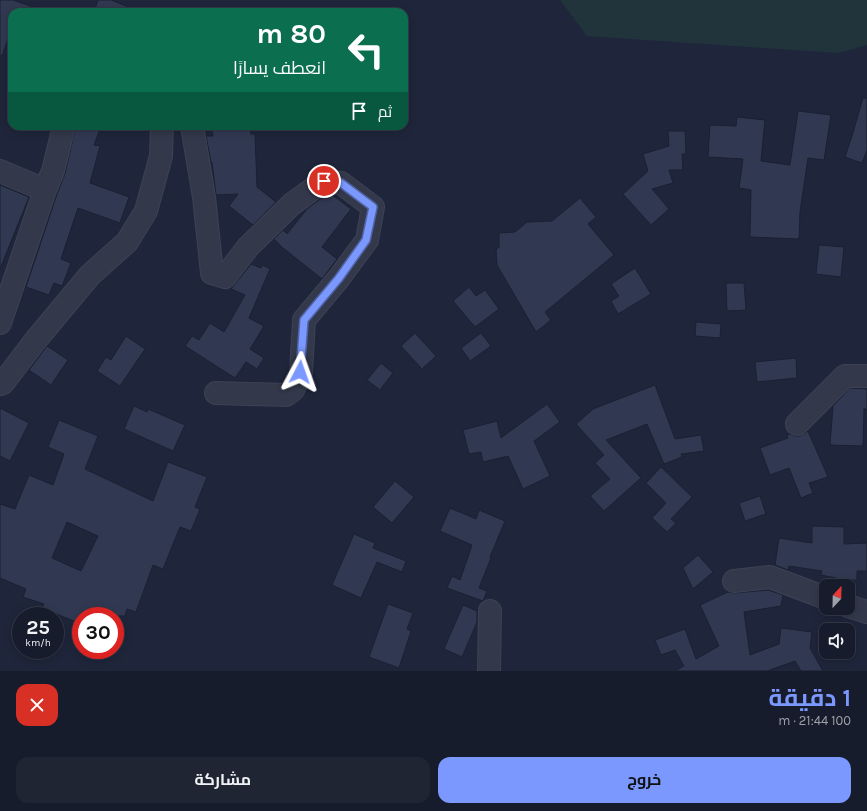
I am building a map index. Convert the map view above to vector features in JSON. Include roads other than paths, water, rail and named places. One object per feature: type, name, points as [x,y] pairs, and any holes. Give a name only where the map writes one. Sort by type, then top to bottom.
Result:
[{"type":"street","points":[[0,323],[45,190],[53,171],[63,130]]},
{"type":"street","points":[[0,384],[3,383],[35,341],[90,275],[127,242],[131,236],[146,211],[161,156],[162,130]]},
{"type":"street","points":[[193,130],[204,197],[212,273],[225,276],[248,247],[292,204],[324,181],[341,183],[373,207],[366,240],[339,278],[304,320],[300,372],[293,390],[286,395],[216,393]]},
{"type":"street","points":[[0,171],[45,190]]},
{"type":"street","points":[[797,424],[845,376],[867,376]]},
{"type":"street","points":[[734,581],[770,577],[819,595]]},
{"type":"street","points":[[855,608],[867,612]]},
{"type":"street","points":[[489,671],[490,611]]}]
